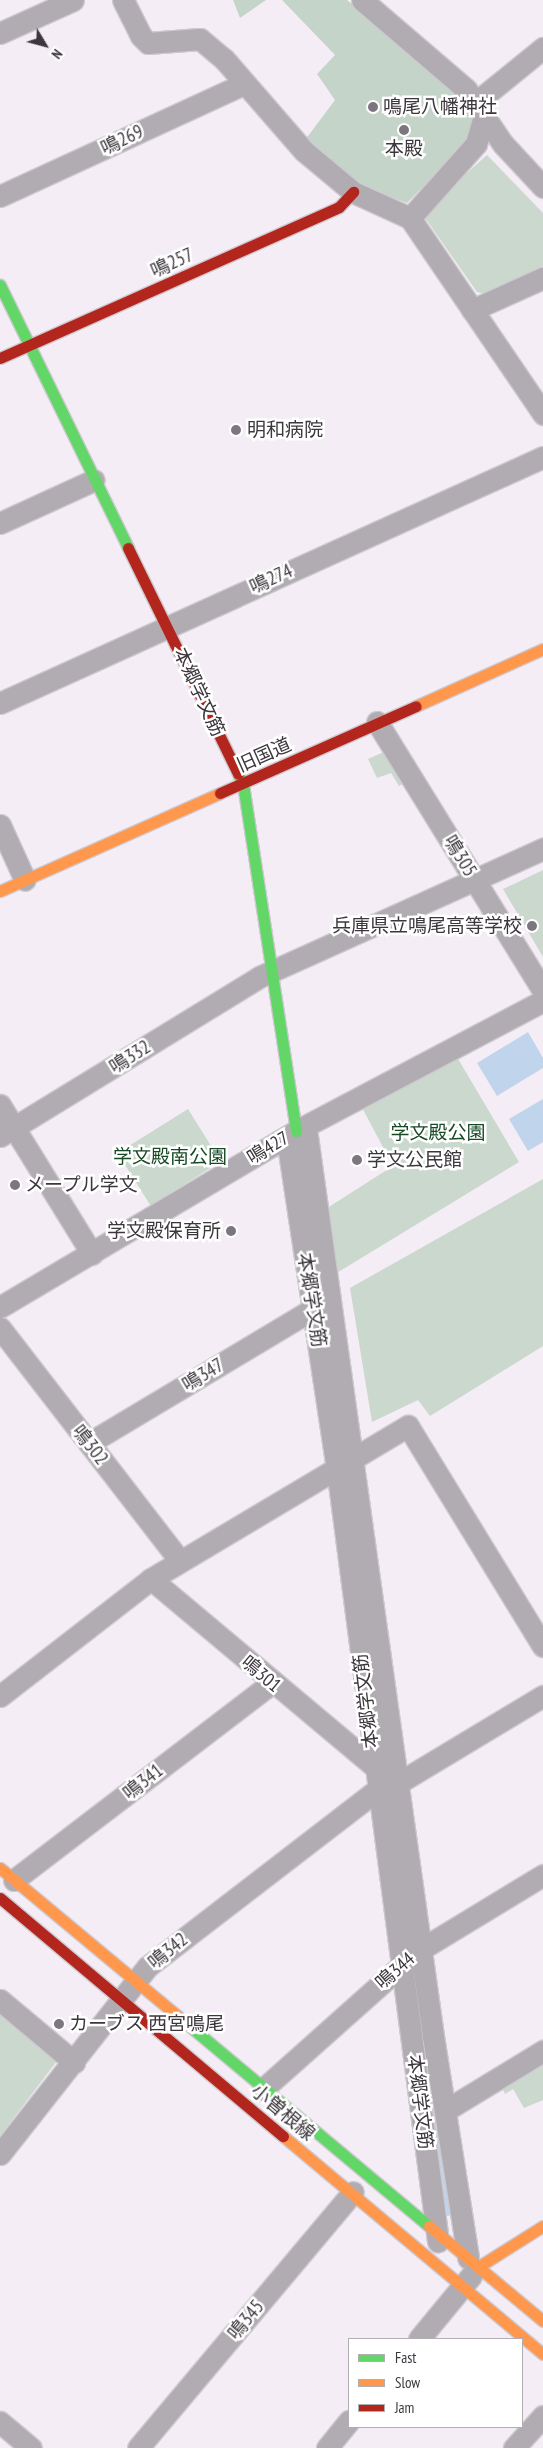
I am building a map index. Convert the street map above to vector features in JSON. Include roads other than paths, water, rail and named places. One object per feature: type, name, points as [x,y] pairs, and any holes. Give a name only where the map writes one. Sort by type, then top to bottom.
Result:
[{"type":"street","points":[[0,33],[73,0]]},
{"type":"street","points":[[123,0],[148,43],[200,39],[224,59],[304,151],[353,192],[410,218],[543,414]]},
{"type":"street","points":[[362,0],[466,89],[479,111],[543,187]]},
{"type":"street","points":[[410,218],[476,144],[479,111],[543,48]]},
{"type":"street","name":"鳴269","points":[[0,196],[244,84]]},
{"type":"street","name":"鳴257","points":[[0,358],[339,207],[353,192]]},
{"type":"street","points":[[472,310],[543,278]]},
{"type":"street","name":"本郷学文筋","points":[[0,285],[94,480],[168,625],[243,784],[296,1131],[288,1145],[322,1304],[345,1464],[398,1783],[434,2229],[455,2279]]},
{"type":"street","name":"鳴274","points":[[0,703],[168,625],[543,457]]},
{"type":"street","points":[[0,523],[94,480]]},
{"type":"street","name":"旧国道","points":[[0,891],[543,649]]},
{"type":"street","name":"鳴305","points":[[377,722],[543,991]]},
{"type":"street","points":[[0,825],[25,880]]},
{"type":"street","name":"鳴332","points":[[7,1132],[272,970],[543,849]]},
{"type":"street","name":"鳴427","points":[[0,1307],[296,1131],[543,1001]]},
{"type":"street","points":[[0,1105],[7,1132],[92,1254]]},
{"type":"street","name":"鳴347","points":[[88,1443],[322,1304]]},
{"type":"street","name":"鳴302","points":[[0,1328],[180,1561]]},
{"type":"street","points":[[0,1696],[151,1579],[408,1426],[543,1646]]},
{"type":"street","name":"本郷学文筋","points":[[345,1464],[377,1790],[446,2110],[473,2263]]},
{"type":"street","name":"鳴301","points":[[151,1579],[272,1683],[374,1766]]},
{"type":"street","name":"鳴341","points":[[7,1874],[272,1683]]},
{"type":"street","points":[[398,1783],[543,1696]]},
{"type":"street","name":"鳴342","points":[[0,2154],[74,2062],[134,1981],[147,1967],[377,1790],[398,1783]]},
{"type":"street","name":"小曽根線","points":[[7,1874],[543,2321]]},
{"type":"street","name":"鳴344","points":[[263,2089],[413,1956],[543,1875]]},
{"type":"street","name":"小曽根線","points":[[0,1898],[353,2192],[543,2354]]},
{"type":"street","points":[[0,2000],[74,2062]]},
{"type":"street","points":[[446,2110],[543,2051]]},
{"type":"street","name":"鳴345","points":[[138,2448],[353,2192]]},
{"type":"street","points":[[420,2338],[455,2279],[473,2263],[543,2226]]},
{"type":"street","points":[[514,2448],[543,2416]]},
{"type":"street","points":[[0,2422],[31,2448]]},
{"type":"street","points":[[327,2448],[348,2422]]},
{"type":"water","points":[[528,1032],[543,1058],[543,1068],[497,1096],[477,1063]]},
{"type":"water","points":[[543,1099],[543,1142],[528,1151],[509,1119]]},
{"type":"waterway","points":[[429,2073],[447,2200]]},
{"type":"place","name":"鳴尾八幡神社","points":[[373,107]]},
{"type":"place","name":"本殿","points":[[404,130]]},
{"type":"place","name":"明和病院","points":[[236,430]]},
{"type":"place","name":"兵庫県立鳴尾高等学校","points":[[532,926]]},
{"type":"place","name":"学文公民館","points":[[357,1160]]},
{"type":"place","name":"メープル学文","points":[[15,1185]]},
{"type":"place","name":"学文殿保育所","points":[[231,1231]]},
{"type":"place","name":"カーブス 西宮鳴尾","points":[[59,2024]]},
{"type":"park label","name":"学文殿公園","points":[[438,1133]]},
{"type":"park label","name":"学文殿南公園","points":[[170,1157]]}]
